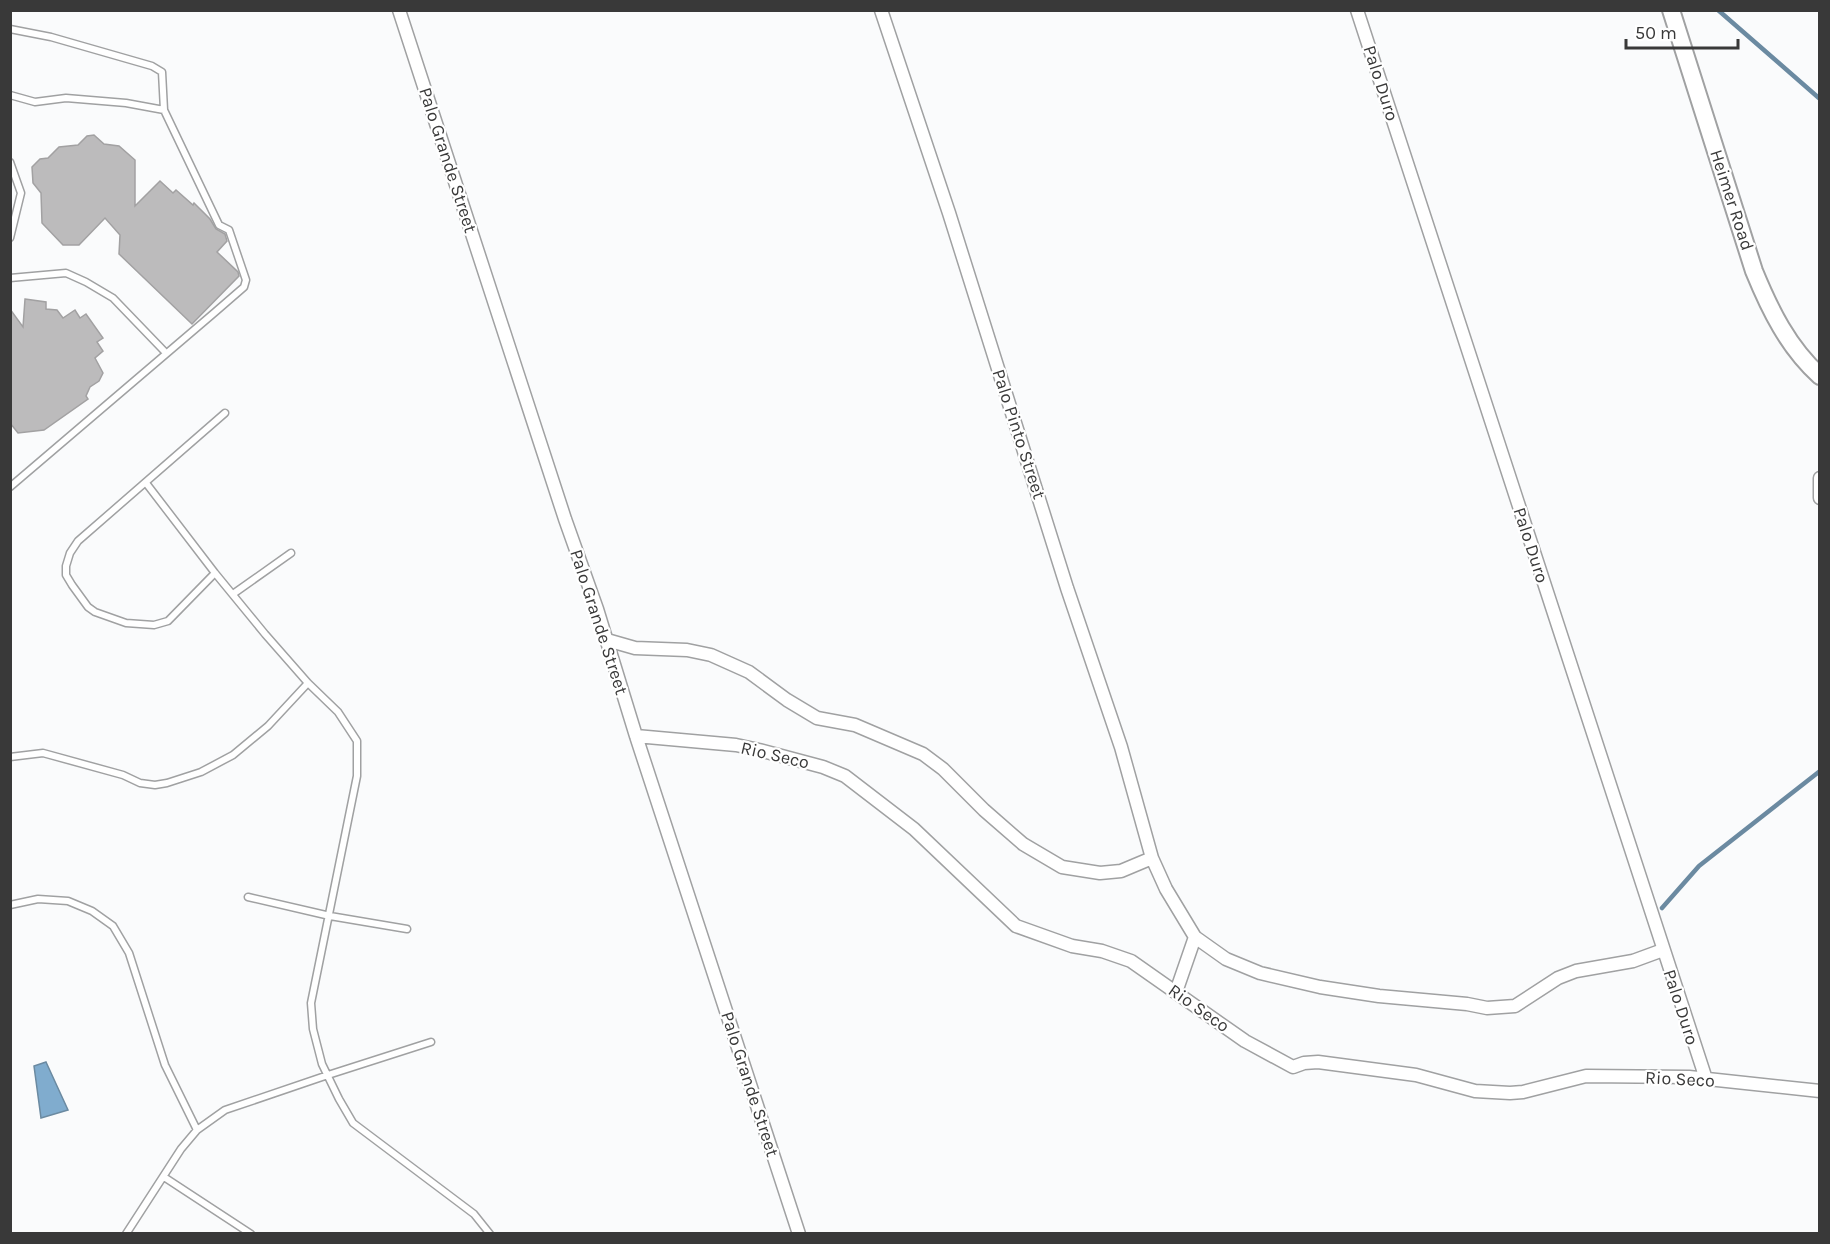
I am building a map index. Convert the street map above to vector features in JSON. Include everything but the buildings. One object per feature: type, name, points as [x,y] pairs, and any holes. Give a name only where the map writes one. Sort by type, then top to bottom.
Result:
[{"type":"street","name":"Palo Grande Street","points":[[399,10],[565,519],[607,640],[636,736],[799,1233]]},
{"type":"street","name":"Palo Pinto Street","points":[[881,10],[949,213],[1067,588],[1121,747],[1152,858]]},
{"type":"street","name":"Palo Duro","points":[[1357,10],[1706,1079]]},
{"type":"street","name":"Heimer Road","points":[[1671,10],[1754,271],[1769,307],[1786,337],[1820,376]]},
{"type":"street","points":[[1820,478],[1820,498]]},
{"type":"street","points":[[607,640],[635,648],[687,650],[711,655],[749,672],[787,700],[817,718],[855,725],[923,754],[944,769],[984,810],[1023,844],[1062,867],[1100,873],[1121,871],[1152,858],[1166,889],[1195,937],[1226,959],[1260,973],[1355,993],[1487,1008],[1515,1006],[1558,978],[1576,971],[1634,961],[1663,950]]},
{"type":"street","name":"Rio Seco","points":[[636,736],[736,745],[823,767],[845,776],[914,829],[1017,926],[1072,946],[1102,951],[1131,961],[1245,1041],[1293,1067],[1318,1062],[1416,1075],[1475,1091],[1510,1093],[1586,1076],[1706,1079],[1820,1091]]},
{"type":"street","points":[[1176,992],[1195,937]]},
{"type":"lane","points":[[10,29],[51,37],[152,66],[162,72],[164,110],[219,225],[229,230],[246,280],[244,287],[10,487]]},
{"type":"lane","points":[[10,94],[35,102],[66,98],[126,103],[164,110]]},
{"type":"lane","points":[[10,162],[21,193],[10,238]]},
{"type":"lane","points":[[10,278],[66,273],[86,282],[113,298],[166,353]]},
{"type":"lane","points":[[215,573],[168,621],[154,625],[126,623],[95,612],[88,607],[66,575],[70,553],[78,541],[225,412]]},
{"type":"lane","points":[[146,483],[215,573],[308,683],[338,712],[357,741],[357,776],[311,1003],[313,1029],[322,1064],[353,1123],[474,1214],[490,1233]]},
{"type":"lane","points":[[233,594],[291,553]]},
{"type":"lane","points":[[10,757],[43,753],[155,786],[201,772],[233,755],[268,726],[308,683]]},
{"type":"lane","points":[[248,897],[330,916],[407,929]]},
{"type":"lane","points":[[10,905],[38,899],[68,901],[92,911],[113,926],[129,953],[165,1065],[197,1130]]},
{"type":"lane","points":[[126,1233],[181,1149],[197,1130],[225,1110],[430,1042]]},
{"type":"lane","points":[[164,1177],[251,1233]]},
{"type":"water","points":[[46,1062],[68,1110],[41,1118],[34,1066]]},
{"type":"waterway","points":[[1718,10],[1820,99]]},
{"type":"waterway","points":[[1662,908],[1699,866],[1820,771]]}]
